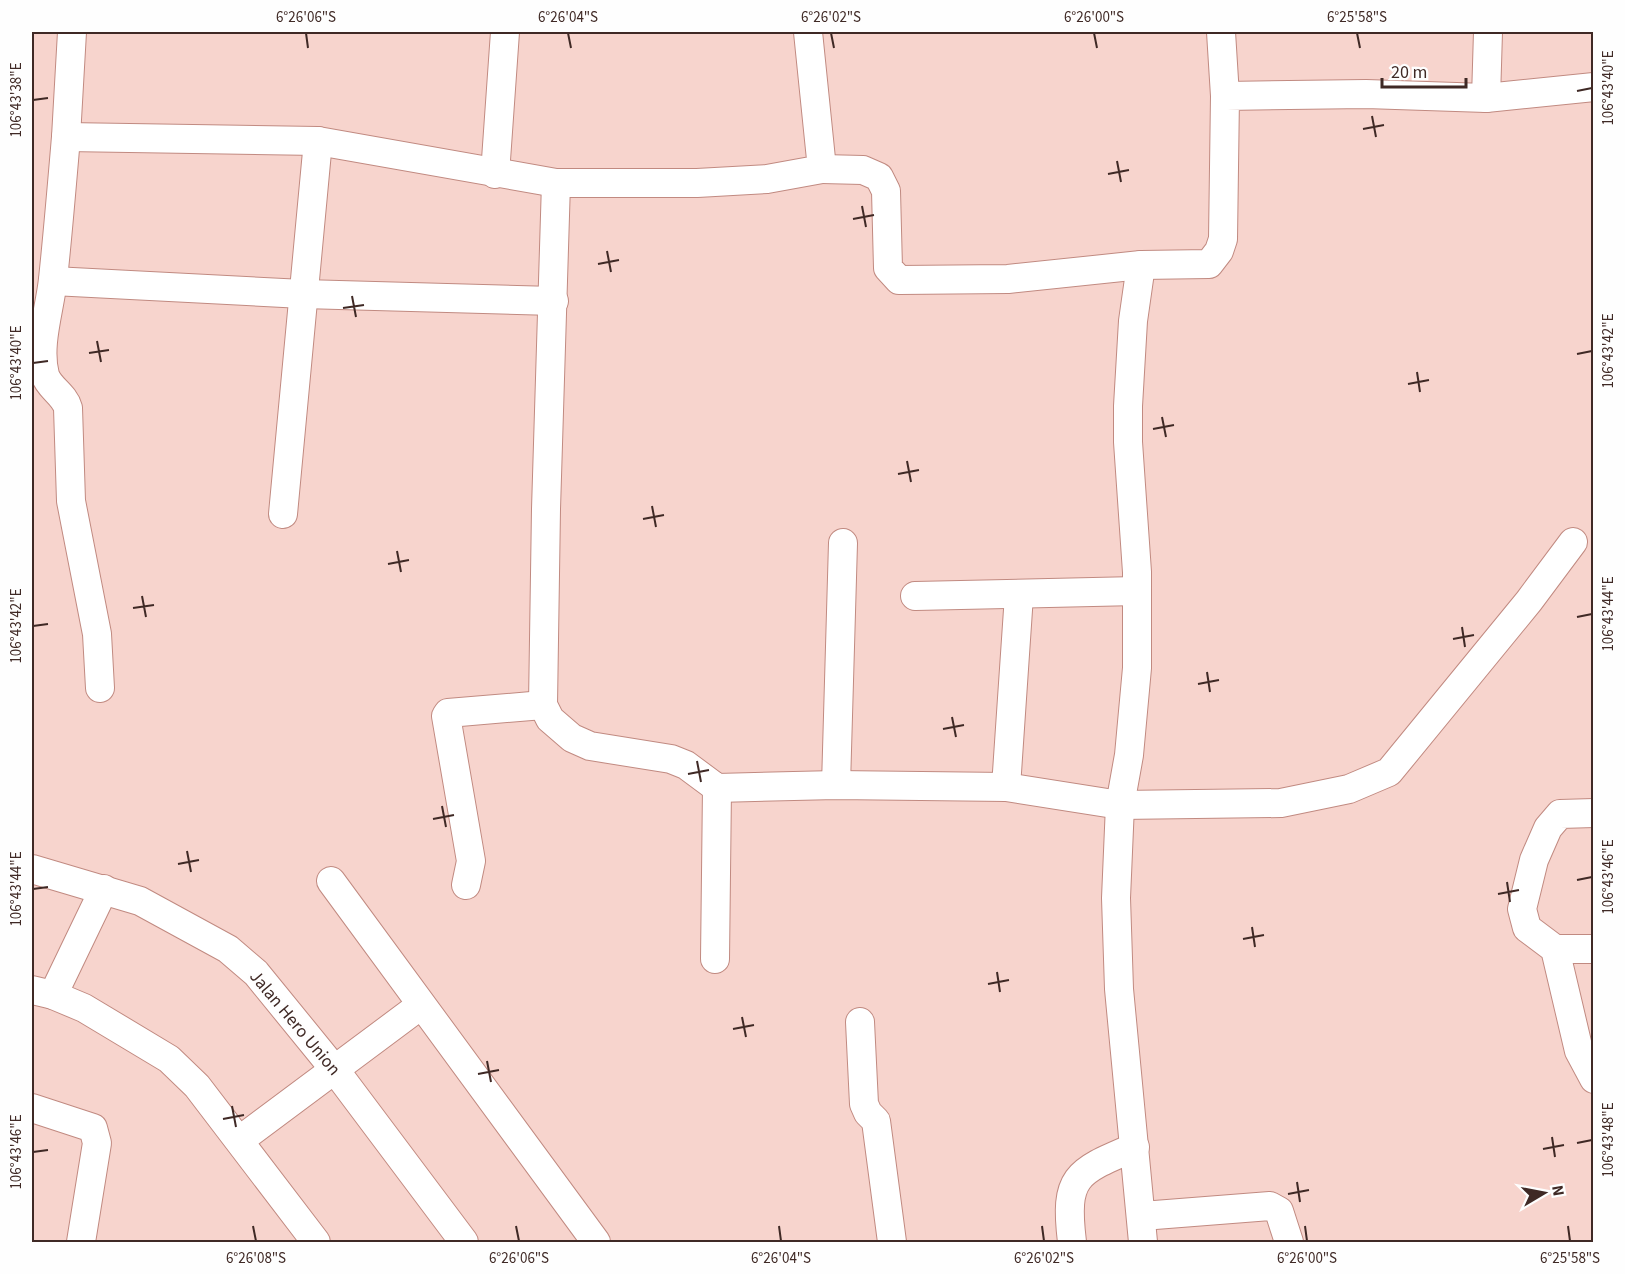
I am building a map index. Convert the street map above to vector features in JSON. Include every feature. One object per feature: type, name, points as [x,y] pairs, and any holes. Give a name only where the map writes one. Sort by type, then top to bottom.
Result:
[{"type":"street","points":[[72,32],[66,137],[53,281],[44,344],[44,372],[46,379],[66,400],[68,408],[72,501],[97,634],[100,688]]},
{"type":"street","points":[[495,174],[505,32]]},
{"type":"street","points":[[808,32],[822,169]]},
{"type":"street","points":[[66,137],[318,141],[556,183],[697,183],[767,179],[822,169],[862,170],[879,177],[886,191],[888,268],[900,280],[1008,279],[1141,266],[1209,264],[1220,251],[1224,239],[1225,96],[1221,32]]},
{"type":"street","points":[[1486,98],[1488,32]]},
{"type":"street","points":[[1225,96],[1366,94],[1486,98],[1593,87]]},
{"type":"street","points":[[283,514],[318,141]]},
{"type":"street","points":[[556,183],[546,509],[543,705],[550,719],[572,738],[590,746],[671,759],[686,765],[717,788],[836,785],[1006,787],[1120,804],[1281,803],[1349,789],[1389,772],[1501,636],[1573,542]]},
{"type":"street","points":[[1141,266],[1133,321],[1128,406],[1137,591],[1135,711],[1120,804],[1116,886],[1119,989],[1142,1229],[1270,1206],[1279,1211],[1289,1242]]},
{"type":"street","points":[[53,281],[303,294],[554,301]]},
{"type":"street","points":[[836,785],[843,543]]},
{"type":"street","points":[[915,596],[1137,591]]},
{"type":"street","points":[[1006,787],[1019,595]]},
{"type":"street","points":[[466,885],[471,861],[446,716],[448,713],[543,705]]},
{"type":"street","points":[[715,959],[717,788]]},
{"type":"street","points":[[1593,813],[1560,814],[1548,828],[1534,860],[1522,909],[1527,928],[1555,950],[1593,1079]]},
{"type":"street","name":"Jalan Hero Union","points":[[32,869],[140,901],[228,949],[256,974],[335,1070],[464,1242]]},
{"type":"street","points":[[331,881],[596,1242]]},
{"type":"street","points":[[104,890],[42,992],[84,1008],[169,1059],[197,1086],[316,1242]]},
{"type":"street","points":[[1555,950],[1593,949]]},
{"type":"street","points":[[240,1140],[421,1005]]},
{"type":"street","points":[[860,1022],[864,1104],[868,1113],[876,1121],[892,1242]]},
{"type":"street","points":[[32,1108],[93,1128],[97,1143],[81,1242]]},
{"type":"street","points":[[1072,1242],[1069,1197],[1077,1177],[1100,1162],[1135,1147]]}]
